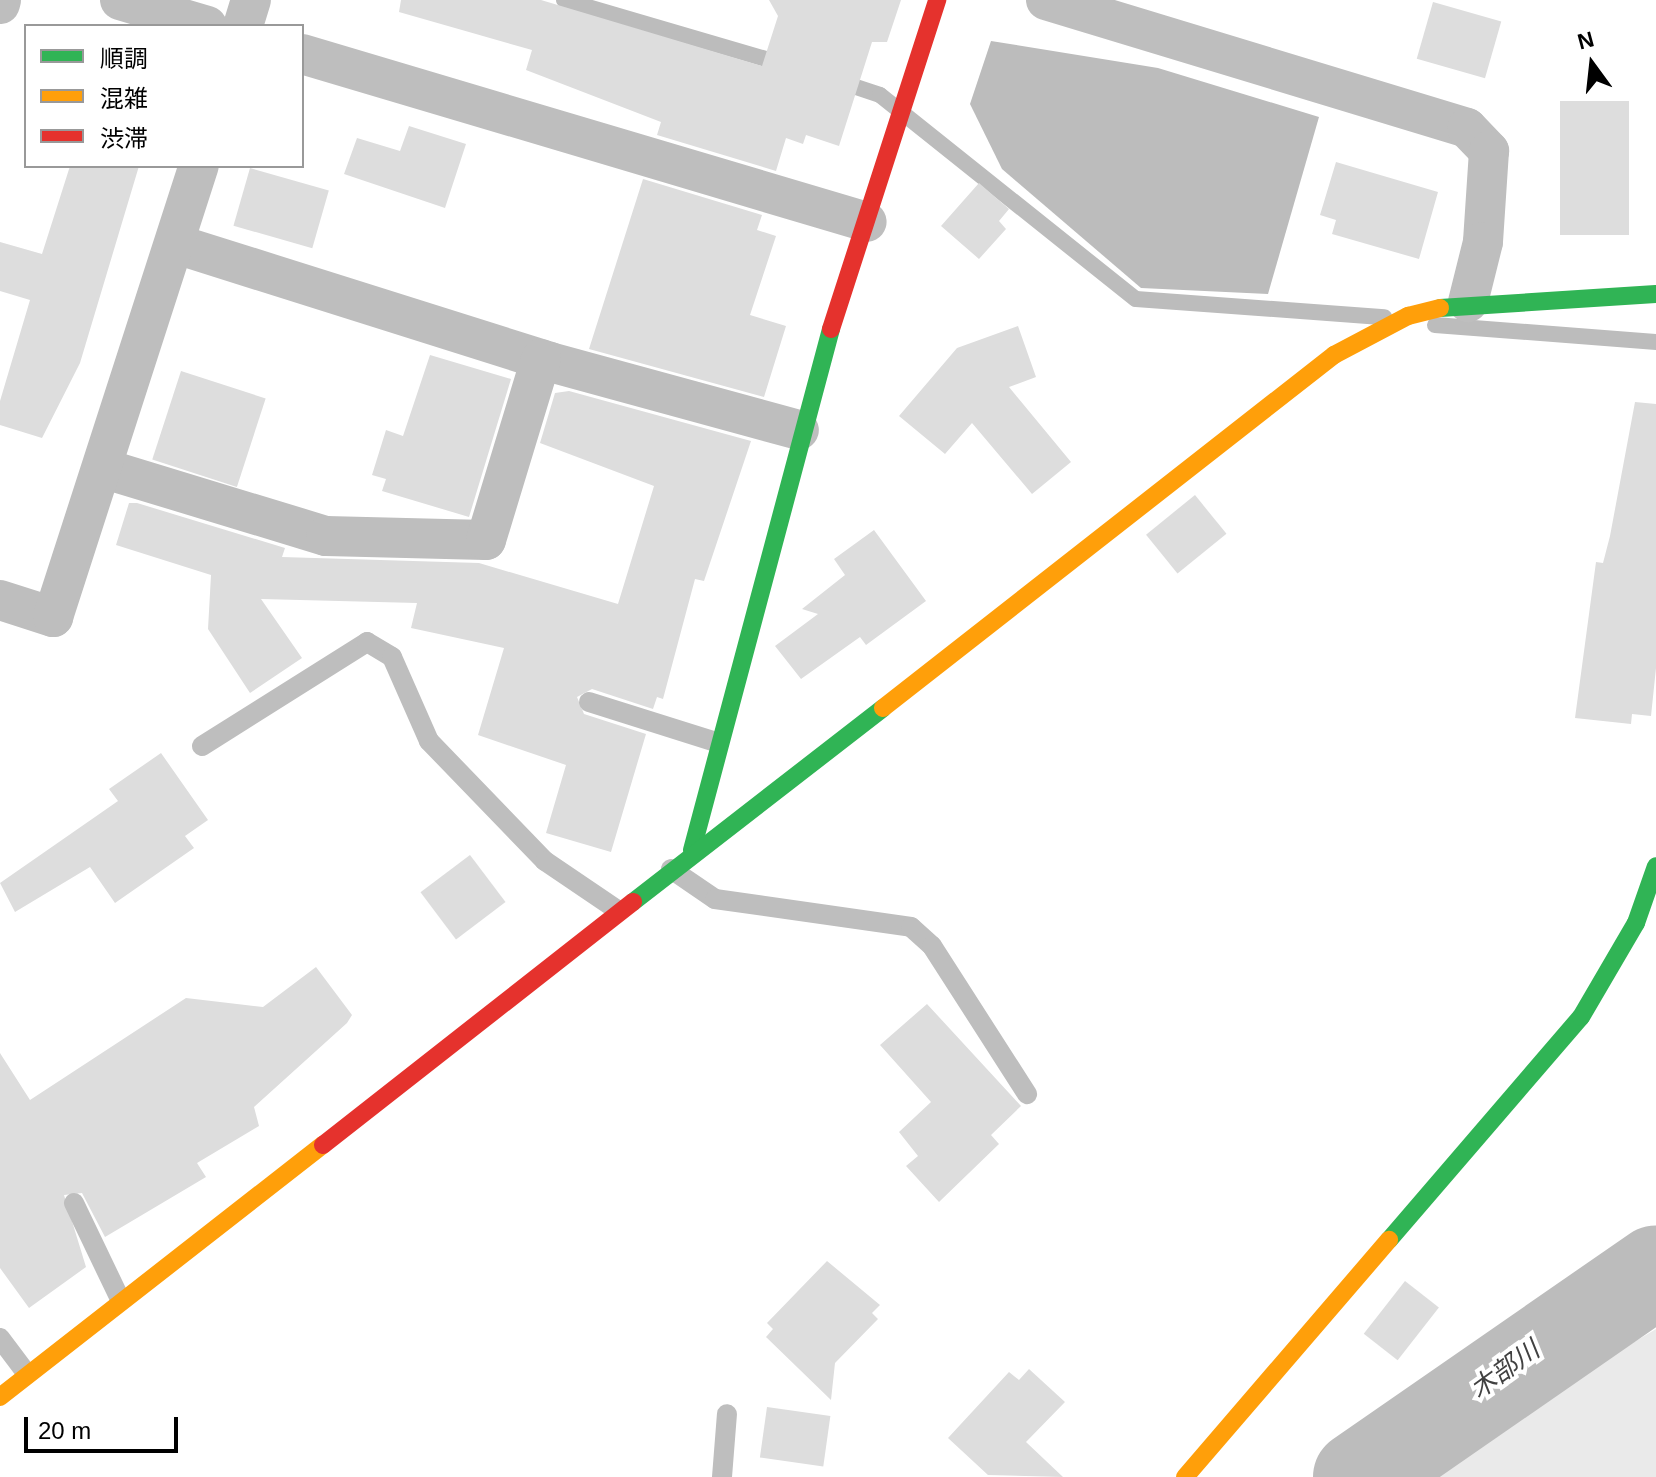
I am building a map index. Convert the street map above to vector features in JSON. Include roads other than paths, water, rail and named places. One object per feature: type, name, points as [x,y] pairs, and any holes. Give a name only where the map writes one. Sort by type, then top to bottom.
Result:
[{"type":"street","points":[[120,0],[200,24]]},
{"type":"street","points":[[244,24],[251,0]]},
{"type":"street","points":[[692,850],[799,430],[937,0]]},
{"type":"street","points":[[1046,0],[1467,128],[1489,151],[1483,242],[1468,302]]},
{"type":"street","points":[[304,55],[867,222]]},
{"type":"street","points":[[0,600],[53,617],[198,168]]},
{"type":"street","points":[[176,244],[541,359],[799,430]]},
{"type":"street","points":[[0,1397],[119,1297],[1334,355],[1408,316],[1468,302],[1656,294]]},
{"type":"street","points":[[102,468],[326,536],[486,540],[541,359]]},
{"type":"street","points":[[1185,1477],[1581,1017],[1636,923],[1656,866]]},
{"type":"lane","points":[[202,746],[367,642],[392,657],[429,741],[545,861],[616,909]]},
{"type":"lane","points":[[589,702],[719,743]]},
{"type":"lane","points":[[670,868],[715,899],[911,927],[932,946],[1027,1094]]},
{"type":"lane","points":[[74,1203],[119,1297]]},
{"type":"lane","points":[[0,1338],[27,1374]]},
{"type":"lane","points":[[722,1477],[727,1414]]},
{"type":"waterway","points":[[564,0],[786,65]]},
{"type":"waterway","points":[[838,81],[880,95],[1136,299],[1384,317]]},
{"type":"waterway","points":[[1435,325],[1656,342]]},
{"type":"waterway","name":"木部川","points":[[1359,1477],[1656,1271]]}]
